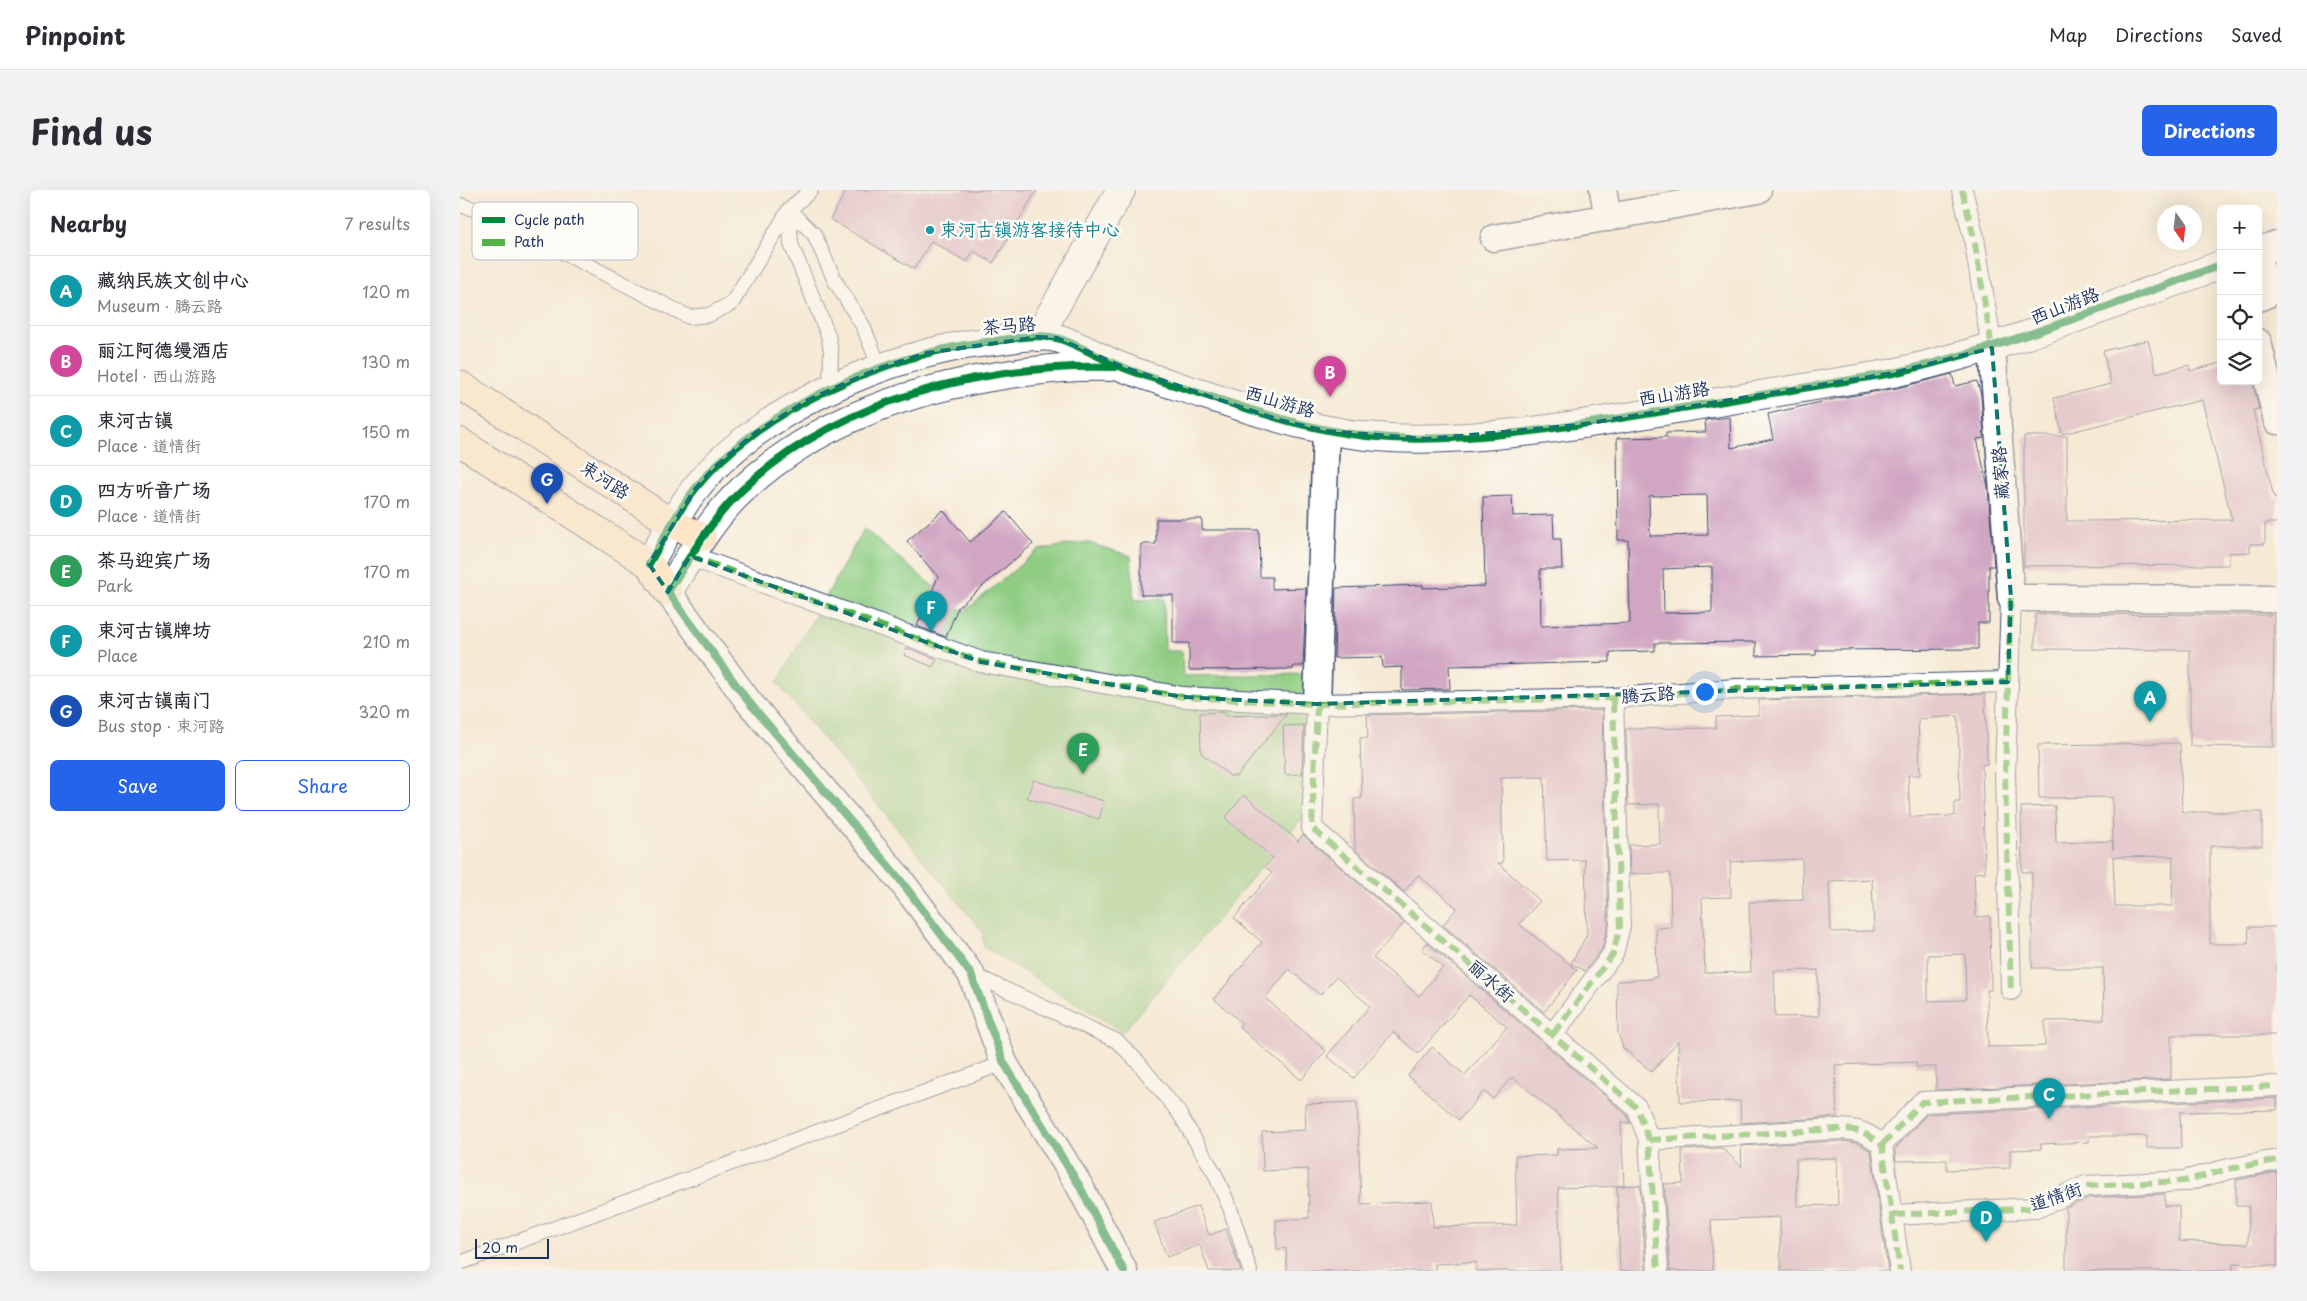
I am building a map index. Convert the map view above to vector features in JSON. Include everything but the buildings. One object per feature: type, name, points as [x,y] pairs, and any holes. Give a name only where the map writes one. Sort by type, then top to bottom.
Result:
[{"type":"main road","name":"束河路","points":[[460,385],[673,524],[696,546]]},
{"type":"main road","points":[[460,442],[649,564],[668,592]]},
{"type":"street","points":[[1038,337],[1121,190]]},
{"type":"street","points":[[1603,190],[1608,218]]},
{"type":"street","points":[[1494,238],[1758,190]]},
{"type":"street","points":[[1962,190],[1974,238],[1992,348]]},
{"type":"street","points":[[2261,250],[2277,245]]},
{"type":"street","name":"西山游路","points":[[1123,368],[1279,420],[1326,431],[1387,438],[1427,439],[1578,425],[1893,372],[1992,348],[2217,266]]},
{"type":"street","points":[[2262,272],[2268,294],[2262,296]]},
{"type":"street","name":"茶马路","points":[[649,564],[695,489],[716,466],[755,433],[830,389],[880,368],[927,353],[970,344],[1038,337],[1057,338],[1123,368]]},
{"type":"street","name":"藏家路","points":[[1992,348],[2011,598]]},
{"type":"street","points":[[2262,358],[2277,420]]},
{"type":"street","points":[[1123,368],[1071,366],[976,379],[936,387],[870,409],[826,430],[776,462],[740,492],[696,546],[668,592],[748,701],[898,877],[971,974],[1004,1063],[1079,1185],[1124,1271]]},
{"type":"street","points":[[1317,704],[1326,431]]},
{"type":"street","name":"腾云路","points":[[696,546],[981,662],[1183,697],[1317,704],[1613,698],[1736,689],[2008,682]]},
{"type":"street","points":[[2011,990],[2005,772],[2011,598],[2277,599]]},
{"type":"street","points":[[1553,1034],[1613,954],[1618,939],[1620,926],[1613,698]]},
{"type":"street","name":"丽水街","points":[[1317,704],[1312,828],[1637,1108],[1649,1140],[1658,1271]]},
{"type":"street","points":[[1882,1145],[1922,1102],[2277,1086]]},
{"type":"street","points":[[1649,1140],[1852,1129],[1870,1134],[1882,1145],[1900,1271]]},
{"type":"street","name":"道情街","points":[[1893,1215],[2036,1208],[2086,1186],[2184,1181],[2229,1169],[2277,1160]]},
{"type":"lane","points":[[578,260],[690,317],[708,315],[732,303],[789,210],[811,190]]},
{"type":"lane","points":[[789,210],[814,234],[835,282],[864,326],[880,368]]},
{"type":"lane","points":[[789,210],[791,244],[828,335],[831,351],[830,389]]},
{"type":"lane","points":[[971,974],[1117,1041],[1138,1062],[1179,1113],[1211,1166],[1230,1208],[1250,1271]]},
{"type":"lane","points":[[460,1263],[1004,1063]]},
{"type":"highlighted area","points":[[1038,337],[1057,338],[1123,367],[1279,420],[1326,431],[1427,439],[1578,425],[1893,373],[1992,348],[2011,598],[2008,682],[1317,704],[1183,697],[981,662],[690,556],[668,592],[649,564],[695,489],[716,466],[755,433],[808,400],[880,368],[927,353]]},
{"type":"green space","points":[[864,529],[964,612],[1038,550],[1086,542],[1131,556],[1134,600],[1164,599],[1165,651],[1182,651],[1183,676],[1313,674],[1316,802],[1123,1032],[984,947],[982,931],[777,683]]},
{"type":"marked path","points":[[1962,190],[1974,238],[1992,348]]},
{"type":"marked path","points":[[690,556],[981,662],[1183,697],[1317,704],[1613,698],[1736,689],[2008,682]]},
{"type":"marked path","points":[[2011,598],[2005,773],[2011,990]]},
{"type":"marked path","points":[[1553,1034],[1613,954],[1620,926],[1613,698]]},
{"type":"marked path","points":[[1317,704],[1312,828],[1637,1108],[1649,1140],[1658,1271]]},
{"type":"marked path","points":[[1882,1145],[1922,1102],[2277,1086]]},
{"type":"marked path","points":[[1649,1140],[1837,1129],[1866,1134],[1882,1145],[1900,1271]]},
{"type":"marked path","points":[[1893,1215],[2036,1208],[2086,1186],[2184,1181],[2229,1169],[2277,1160]]},
{"type":"cycle path","points":[[649,564],[676,516],[695,489],[721,461],[752,435],[788,411],[827,390],[908,359],[948,348],[1023,337],[1051,337],[1068,342],[1114,364],[1143,375],[1296,423],[1342,433],[1390,438],[1423,439],[1489,436],[1587,423],[1893,373],[1935,363],[2018,338],[2217,266]]},
{"type":"cycle path","points":[[1115,367],[1066,367],[965,380],[916,393],[868,410],[822,432],[779,459],[730,502],[702,539],[668,592],[748,701],[898,877],[971,974],[1004,1063],[1079,1185],[1124,1271]]},
{"type":"place","name":"束河古镇游客接待中心","points":[[930,230]]},
{"type":"place","name":"丽江阿德缦酒店","points":[[1330,397]]},
{"type":"place","name":"束河古镇南门","points":[[547,504]]},
{"type":"place","name":"束河古镇牌坊","points":[[931,632]]},
{"type":"place","name":"藏纳民族文创中心","points":[[2150,722]]},
{"type":"place","name":"茶马迎宾广场","points":[[1083,774]]},
{"type":"place","name":"束河古镇","points":[[2049,1119]]},
{"type":"place","name":"四方听音广场","points":[[1986,1242]]}]
